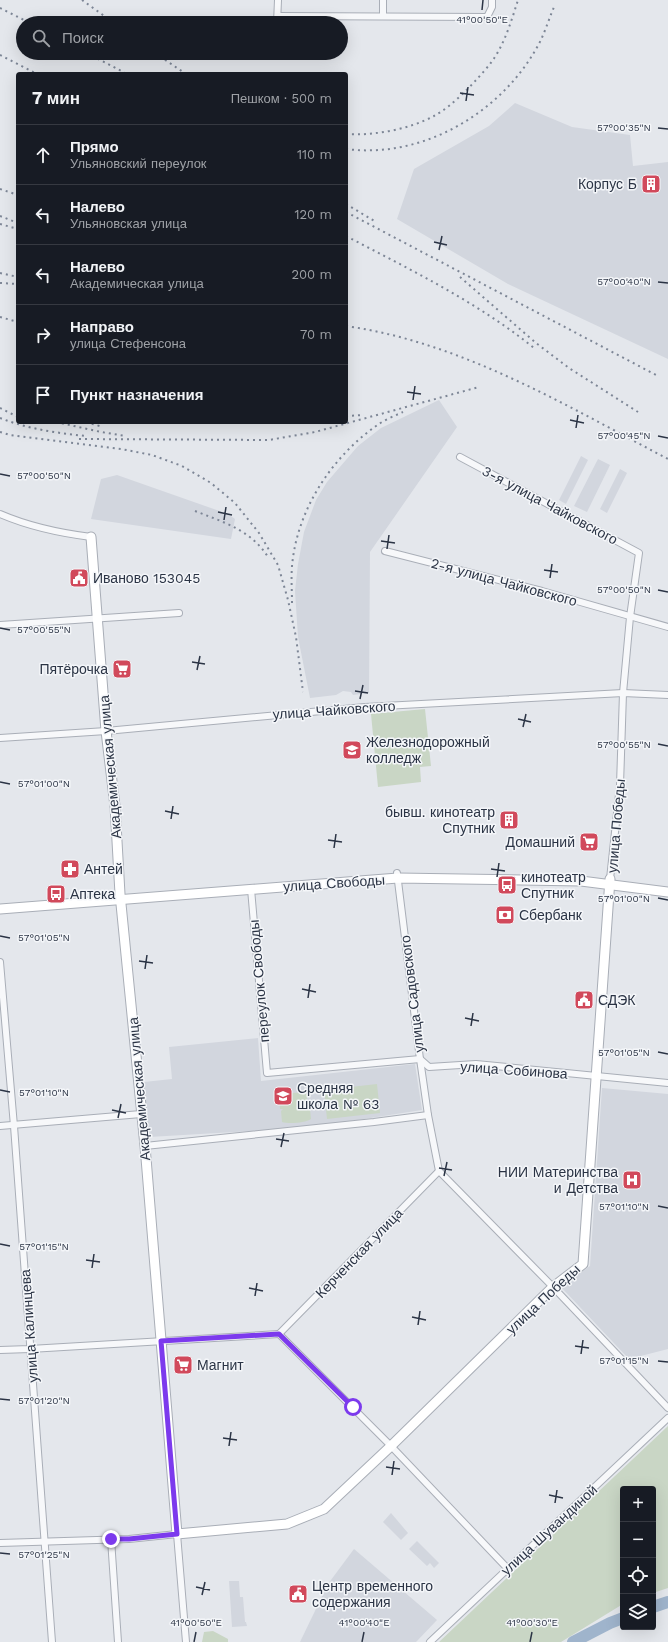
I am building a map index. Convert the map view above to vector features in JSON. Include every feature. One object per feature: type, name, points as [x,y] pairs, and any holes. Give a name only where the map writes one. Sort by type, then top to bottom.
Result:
[{"type":"street","points":[[278,0],[278,16],[487,17],[492,3]]},
{"type":"street","points":[[383,0],[383,16]]},
{"type":"street","name":"3-я улица Чайковского","points":[[460,457],[639,553]]},
{"type":"street","points":[[0,514],[20,523],[55,532],[91,537]]},
{"type":"street","name":"Академическая улица","points":[[91,537],[106,731],[115,806],[121,897],[144,1146],[186,1642]]},
{"type":"street","name":"2-я улица Чайковского","points":[[385,551],[542,591],[668,627]]},
{"type":"street","name":"улица Победы","points":[[177,1534],[287,1524],[324,1510],[553,1287],[583,1264],[610,882],[620,785],[623,693],[630,617],[639,553]]},
{"type":"street","points":[[0,625],[179,613]]},
{"type":"street","name":"улица Чайковского","points":[[0,738],[106,731],[366,707],[623,693],[668,695]]},
{"type":"street","name":"улица Свободы","points":[[0,904],[251,889],[398,875]]},
{"type":"street","name":"улица Свободы","points":[[0,909],[121,897],[398,875],[573,876],[668,892]]},
{"type":"street","name":"улица Садовского","points":[[398,875],[420,1059],[428,1115],[439,1171]]},
{"type":"street","name":"улица Свободы","points":[[610,882],[668,886]]},
{"type":"street","name":"переулок Свободы","points":[[251,889],[267,1073]]},
{"type":"street","name":"улица Калинцева","points":[[0,962],[14,1126],[52,1642]]},
{"type":"street","name":"улица Собинова","points":[[267,1073],[420,1059],[429,1066],[476,1064],[668,1083]]},
{"type":"street","points":[[0,1126],[141,1114]]},
{"type":"street","points":[[144,1146],[428,1115]]},
{"type":"street","points":[[439,1171],[553,1287],[668,1408]]},
{"type":"street","name":"Керченская улица","points":[[279,1334],[439,1171]]},
{"type":"street","points":[[0,1350],[279,1334],[391,1446],[508,1569]]},
{"type":"street","name":"улица Шувандиной","points":[[430,1642],[668,1418]]},
{"type":"street","points":[[0,1543],[129,1539],[177,1534]]},
{"type":"street","points":[[111,1539],[118,1642]]},
{"type":"shaded area","points":[[515,103],[572,127],[630,135],[633,166],[668,162],[668,359],[508,284],[397,219],[414,169],[489,126]]},
{"type":"shaded area","points":[[439,400],[457,427],[370,552],[369,693],[353,695],[351,692],[343,691],[336,695],[310,698],[298,637],[295,591],[304,532],[316,500],[327,482],[358,446],[381,428]]},
{"type":"shaded area","points":[[581,456],[588,460],[566,504],[559,500]]},
{"type":"shaded area","points":[[598,459],[610,465],[587,512],[574,506]]},
{"type":"shaded area","points":[[620,469],[627,473],[607,513],[600,509]]},
{"type":"shaded area","points":[[117,475],[228,514],[235,519],[231,539],[91,519],[101,479]]},
{"type":"shaded area","name":"Средняя школа № 63","points":[[258,1038],[261,1081],[415,1064],[422,1110],[306,1128],[149,1137],[144,1082],[172,1079],[169,1047]]},
{"type":"shaded area","name":"НИИ Материнства и Детства","points":[[602,1088],[668,1094],[668,1349],[629,1359],[561,1287],[590,1266]]},
{"type":"shaded area","points":[[391,1513],[408,1533],[401,1540],[383,1522]]},
{"type":"shaded area","points":[[417,1541],[439,1563],[434,1568],[430,1563],[427,1566],[409,1549]]},
{"type":"shaded area","points":[[354,1549],[437,1620],[416,1642],[300,1642],[328,1584]]},
{"type":"shaded area","points":[[229,1581],[239,1581],[240,1597],[243,1597],[245,1622],[247,1626],[232,1627]]},
{"type":"green space","points":[[425,709],[431,766],[420,767],[421,782],[378,787],[371,714]]},
{"type":"green space","points":[[377,1084],[380,1113],[327,1119],[324,1090]]},
{"type":"green space","points":[[307,1092],[307,1107],[310,1109],[311,1119],[297,1123],[282,1122],[281,1111],[283,1109],[280,1109],[279,1094]]},
{"type":"green space","points":[[668,1426],[668,1588],[656,1592],[656,1486],[620,1486],[620,1606],[561,1642],[439,1642]]},
{"type":"green space","points":[[213,1631],[228,1639],[228,1642],[202,1642],[204,1632]]},
{"type":"waterway","points":[[656,1606],[668,1602]]},
{"type":"waterway","points":[[573,1642],[620,1619]]},
{"type":"railway","points":[[82,0],[104,16]]},
{"type":"railway","points":[[348,134],[380,133],[414,125],[434,116],[449,106],[472,85],[495,57],[507,34],[518,0]]},
{"type":"railway","points":[[348,149],[374,150],[403,147],[430,139],[456,127],[480,112],[501,93],[520,72],[539,44],[554,7]]},
{"type":"railway","points":[[0,8],[16,16]]},
{"type":"railway","points":[[0,55],[33,72]]},
{"type":"railway","points":[[100,60],[123,72]]},
{"type":"railway","points":[[165,60],[183,72]]},
{"type":"railway","points":[[0,189],[16,194]]},
{"type":"railway","points":[[348,205],[376,222]]},
{"type":"railway","points":[[348,213],[658,376]]},
{"type":"railway","points":[[0,216],[16,222]]},
{"type":"railway","points":[[0,224],[16,228]]},
{"type":"railway","points":[[348,237],[467,301],[512,331],[534,348]]},
{"type":"railway","points":[[0,273],[16,277]]},
{"type":"railway","points":[[460,277],[536,343],[569,368],[638,412]]},
{"type":"railway","points":[[0,283],[16,284]]},
{"type":"railway","points":[[0,317],[16,321]]},
{"type":"railway","points":[[348,326],[389,334],[431,346],[472,361],[552,398],[668,459]]},
{"type":"railway","points":[[348,423],[479,387]]},
{"type":"railway","points":[[0,408],[16,416]]},
{"type":"railway","points":[[292,603],[292,566],[295,545],[301,525],[319,487],[331,470],[360,439],[379,424],[403,412]]},
{"type":"railway","points":[[348,416],[364,415]]},
{"type":"railway","points":[[0,418],[16,423]]},
{"type":"railway","points":[[18,424],[43,430],[86,436]]},
{"type":"railway","points":[[65,424],[126,436]]},
{"type":"railway","points":[[93,424],[103,427]]},
{"type":"railway","points":[[79,439],[269,440],[315,432],[344,424]]},
{"type":"railway","points":[[0,432],[10,435],[121,449],[152,455],[182,466],[211,483],[235,503],[259,533],[278,565],[288,600],[296,637],[303,692]]},
{"type":"railway","points":[[195,511],[226,523],[245,533],[268,557]]},
{"type":"place","name":"Корпус Б","points":[[651,184]]},
{"type":"place","name":"Иваново 153045","points":[[79,578]]},
{"type":"place","name":"Пятёрочка","points":[[122,669]]},
{"type":"place","name":"Железнодорожный колледж","points":[[352,750]]},
{"type":"place","name":"бывш. кинотеатр Спутник","points":[[509,820]]},
{"type":"place","name":"Домашний","points":[[589,842]]},
{"type":"place","name":"Антей","points":[[70,869]]},
{"type":"place","name":"кинотеатр Спутник","points":[[507,885]]},
{"type":"place","name":"Аптека","points":[[56,894]]},
{"type":"place","name":"Сбербанк","points":[[505,915]]},
{"type":"place","name":"СДЭК","points":[[584,1000]]},
{"type":"place","name":"Средняя школа № 63","points":[[283,1096]]},
{"type":"place","name":"НИИ Материнства и Детства","points":[[632,1180]]},
{"type":"place","name":"Магнит","points":[[183,1365]]},
{"type":"place","name":"Центр временного содержания","points":[[298,1594]]},
{"type":"route","points":[[111,1539],[129,1539],[177,1534],[161,1341],[279,1334],[353,1407]]}]
